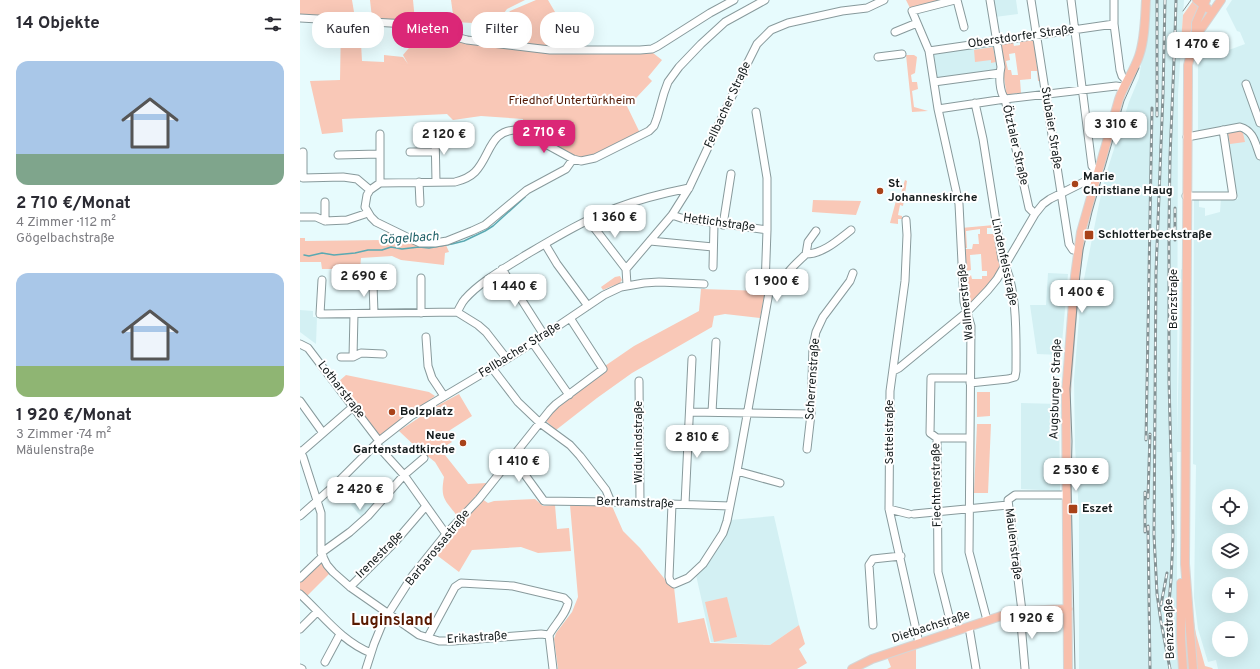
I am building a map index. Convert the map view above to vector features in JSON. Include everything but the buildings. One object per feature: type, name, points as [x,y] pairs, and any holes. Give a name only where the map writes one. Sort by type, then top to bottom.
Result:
[{"type":"main road","name":"Augsburger Straße","points":[[1068,669],[1066,382],[1078,250],[1081,232],[1125,84],[1139,56],[1144,28],[1146,0]]},
{"type":"main road","points":[[1197,0],[1206,2]]},
{"type":"main road","name":"Benzstraße","points":[[1193,669],[1185,564],[1186,196],[1188,65],[1196,35],[1196,23],[1206,2],[1216,7],[1196,35]]},
{"type":"main road","name":"Benzstraße","points":[[1183,669],[1181,595],[1182,576],[1185,564]]},
{"type":"main road","name":"Dietbachstraße","points":[[852,669],[872,659],[987,620],[1021,612],[1068,609]]},
{"type":"street","points":[[300,18],[408,24],[467,40],[545,49],[640,50],[652,49],[658,46],[722,2],[734,0]]},
{"type":"street","points":[[573,159],[566,169],[527,190],[485,225],[447,241],[420,243],[376,222],[365,207],[366,195],[380,183],[455,182],[465,179],[476,171],[492,144],[501,133],[513,129],[520,130],[573,159],[581,161],[595,158],[649,131],[654,126],[668,82],[679,67],[725,22],[756,2],[765,0]]},
{"type":"street","name":"Fellbacher Straße","points":[[626,269],[672,215],[690,188],[747,64],[758,44],[771,30],[788,23],[842,11],[867,8],[884,0]]},
{"type":"street","points":[[956,0],[964,27]]},
{"type":"street","name":"Wallmerstraße","points":[[956,0],[912,11],[929,51],[938,109],[959,204],[964,302],[971,326],[969,552],[987,620]]},
{"type":"street","name":"Ötztaler Straße","points":[[990,0],[1001,67],[1000,73],[1002,95],[1005,99],[1030,208],[1035,214]]},
{"type":"street","name":"Stubaier Straße","points":[[1031,0],[1069,244],[1073,250],[1078,250]]},
{"type":"street","points":[[1071,0],[1092,166],[1095,170],[1099,171]]},
{"type":"street","points":[[938,109],[1125,84],[1120,70],[1114,24],[1114,0]]},
{"type":"street","points":[[894,32],[917,23]]},
{"type":"street","name":"Oberstdorfer Straße","points":[[929,51],[1114,24]]},
{"type":"street","points":[[878,58],[902,54]]},
{"type":"street","points":[[934,82],[1000,73]]},
{"type":"street","points":[[1246,84],[1260,123]]},
{"type":"street","name":"Lindenfelsstraße","points":[[970,380],[1008,379],[1015,377],[1016,331],[1010,278],[1002,259],[975,103]]},
{"type":"street","points":[[672,504],[669,577],[670,581],[674,584],[694,573],[703,564],[723,533],[738,471],[767,287],[767,178],[756,112]]},
{"type":"street","points":[[1187,137],[1240,127],[1246,128],[1252,134],[1260,156]]},
{"type":"street","points":[[1186,196],[1233,196],[1223,130]]},
{"type":"street","points":[[435,131],[436,182]]},
{"type":"street","points":[[380,134],[380,183]]},
{"type":"street","points":[[303,152],[301,177],[343,177],[357,179],[370,190]]},
{"type":"street","points":[[410,152],[435,152]]},
{"type":"street","points":[[338,155],[379,154]]},
{"type":"street","points":[[723,225],[731,174]]},
{"type":"street","points":[[893,371],[899,368],[967,312],[988,290],[1005,265],[1035,214],[1043,204],[1086,181],[1096,182]]},
{"type":"street","points":[[419,182],[420,203]]},
{"type":"street","points":[[457,312],[463,300],[472,291],[502,269],[545,244],[615,209],[650,197],[690,188]]},
{"type":"street","points":[[325,202],[325,221]]},
{"type":"street","points":[[300,217],[316,216],[325,221],[347,220],[368,213]]},
{"type":"street","name":"Hettichstraße","points":[[672,215],[714,224],[767,230]]},
{"type":"street","name":"Sattelstraße","points":[[906,220],[906,281],[890,391],[890,509],[919,643]]},
{"type":"street","points":[[589,221],[626,269],[627,285]]},
{"type":"street","points":[[713,267],[714,224]]},
{"type":"street","points":[[806,254],[813,254],[823,250],[851,230]]},
{"type":"street","points":[[781,287],[784,277],[806,254],[808,242],[816,231]]},
{"type":"street","points":[[650,241],[713,247]]},
{"type":"street","points":[[545,244],[557,264],[588,306]]},
{"type":"street","points":[[502,269],[544,335]]},
{"type":"street","name":"Scherrenstraße","points":[[807,449],[811,414],[813,346],[816,332],[823,317],[850,281],[853,273]]},
{"type":"street","points":[[369,278],[373,284],[374,313]]},
{"type":"street","points":[[421,278],[421,313]]},
{"type":"street","points":[[322,280],[320,314],[457,312],[478,325],[486,332],[506,359]]},
{"type":"street","name":"Fellbacher Straße","points":[[300,516],[317,502],[378,442],[411,416],[492,368],[613,290],[627,285],[659,282],[704,284]]},
{"type":"street","points":[[354,314],[354,357]]},
{"type":"street","name":"Barbarossastraße","points":[[366,669],[383,622],[413,575],[446,534],[479,498],[553,407],[603,369],[570,318]]},
{"type":"street","points":[[426,337],[428,366],[432,378],[444,396]]},
{"type":"street","points":[[532,342],[569,395]]},
{"type":"street","points":[[712,412],[716,342]]},
{"type":"street","name":"Lotharstraße","points":[[300,344],[308,348],[354,406],[378,442],[404,475],[446,534]]},
{"type":"street","points":[[342,357],[354,357],[361,353],[383,354]]},
{"type":"street","points":[[685,504],[692,359]]},
{"type":"street","points":[[492,368],[518,402],[540,423],[570,445],[580,456],[606,490],[611,502]]},
{"type":"street","name":"Fiechtnerstraße","points":[[952,632],[938,572],[937,438],[930,433],[932,378],[970,380]]},
{"type":"street","name":"Widukindstraße","points":[[639,381],[640,503]]},
{"type":"street","points":[[300,401],[323,433]]},
{"type":"street","points":[[322,555],[321,513],[300,452],[354,406]]},
{"type":"street","points":[[690,412],[811,414]]},
{"type":"street","points":[[937,438],[970,438]]},
{"type":"street","name":"Bertramstraße","points":[[512,456],[541,499],[547,502],[611,502],[730,506]]},
{"type":"street","points":[[300,578],[322,555],[368,516],[404,475],[424,458]]},
{"type":"street","points":[[738,471],[780,483]]},
{"type":"street","points":[[890,509],[912,514],[938,512],[1008,503],[1015,495],[1066,495]]},
{"type":"street","name":"Mäulenstraße","points":[[1008,503],[1021,612],[1025,669]]},
{"type":"street","name":"Irenestraße","points":[[350,587],[395,542],[426,506]]},
{"type":"street","name":"Erikastraße","points":[[322,555],[333,572],[350,587],[416,633],[439,641],[541,634],[549,635]]},
{"type":"street","points":[[873,625],[869,565],[873,559],[901,556]]},
{"type":"street","points":[[428,637],[455,587],[461,583],[513,586],[564,598],[568,602],[568,607],[549,635],[553,669]]},
{"type":"street","points":[[300,594],[340,634],[362,650],[371,653]]},
{"type":"street","points":[[300,629],[317,612]]},
{"type":"street","points":[[969,627],[976,669]]},
{"type":"street","points":[[325,662],[340,634]]},
{"type":"shaded area","points":[[992,0],[1016,0],[1018,14],[995,17]]},
{"type":"shaded area","points":[[1151,0],[1184,0],[1178,94],[1177,438],[1181,269],[1184,271],[1184,447],[1182,452],[1177,452],[1177,639],[1180,669],[1079,669],[1079,514],[1075,446],[1074,380],[1081,294],[1106,174],[1129,102],[1139,78]]},
{"type":"shaded area","points":[[1232,0],[1260,0],[1260,669],[1218,669],[1216,660],[1208,662],[1198,629],[1194,598],[1196,465],[1193,464],[1194,200],[1199,200],[1199,207],[1205,208],[1205,216],[1220,212],[1221,198],[1238,199],[1225,126],[1198,131],[1198,60],[1203,52],[1227,44],[1229,50],[1245,44],[1240,32],[1237,31],[1226,9]]},
{"type":"shaded area","points":[[996,45],[1000,72],[937,80],[933,54]]},
{"type":"shaded area","points":[[1048,273],[1068,274],[1061,355],[1037,354],[1030,305],[1046,305]]},
{"type":"shaded area","points":[[300,310],[313,311],[313,317],[317,317],[316,344],[300,332]]},
{"type":"shaded area","points":[[1021,403],[1059,404],[1060,491],[1021,489]]},
{"type":"shaded area","points":[[366,488],[380,500],[363,519],[351,505]]},
{"type":"shaded area","points":[[774,516],[799,625],[770,645],[711,642],[696,575],[730,520]]},
{"type":"green space","points":[[300,0],[352,0],[354,12],[312,12],[312,16],[300,15]]},
{"type":"green space","points":[[370,0],[413,0],[414,12],[392,12],[392,19],[384,19],[384,12],[371,12]]},
{"type":"green space","points":[[451,0],[525,0],[507,9],[505,12],[471,12],[471,23],[463,22],[463,12],[453,12]]},
{"type":"green space","points":[[536,0],[548,0],[555,12],[540,12],[540,45],[532,44],[532,12],[509,12]]},
{"type":"green space","points":[[906,0],[949,0],[911,10]]},
{"type":"green space","points":[[1193,1],[1197,4],[1199,11],[1186,43],[1181,43],[1183,15]]},
{"type":"green space","points":[[1034,39],[1037,67],[1039,68],[1041,81],[1038,81],[1037,71],[1031,71],[1031,79],[1020,80],[1021,93],[1002,95],[1002,92],[1006,91],[999,44],[1013,42],[1014,46],[1020,45],[1020,41]],"holes":[[[1015,53],[1018,75],[1012,75],[1011,70],[1008,70],[1006,61],[1010,60],[1009,54]]]},
{"type":"green space","name":"Friedhof Untertürkheim","points":[[463,42],[471,44],[471,48],[501,48],[569,54],[653,53],[662,60],[648,77],[652,81],[635,99],[633,97],[625,102],[640,133],[588,158],[570,155],[523,128],[523,119],[481,116],[453,120],[447,114],[342,119],[343,132],[322,134],[310,81],[340,80],[341,48],[361,48],[362,61],[384,62],[384,55],[403,57],[408,64],[403,55],[409,48],[463,48]]},
{"type":"green space","points":[[993,47],[996,62],[991,63],[991,60],[975,62],[974,50]]},
{"type":"green space","points":[[906,55],[914,55],[917,57],[915,73],[911,75],[912,82],[917,82],[918,89],[912,91],[914,107],[928,111],[912,112]]},
{"type":"green space","points":[[1240,131],[1243,133],[1245,142],[1230,144],[1228,133]]},
{"type":"green space","points":[[905,180],[907,181],[903,206],[900,205],[898,215],[902,216],[902,219],[898,219],[898,224],[890,223],[897,197],[901,193]]},
{"type":"green space","points":[[813,200],[861,201],[856,215],[812,212]]},
{"type":"green space","points":[[994,225],[994,228],[987,228],[987,234],[995,234],[1000,267],[993,281],[971,303],[969,301],[967,275],[971,275],[972,279],[982,279],[982,276],[987,276],[987,271],[982,271],[981,254],[970,255],[971,270],[967,271],[965,249],[972,249],[973,244],[979,244],[978,234],[980,234],[980,229],[966,231],[967,248],[965,248],[965,234],[962,234],[961,228]]},
{"type":"green space","points":[[388,231],[422,245],[446,245],[449,252],[445,253],[444,265],[401,260],[392,256],[361,258],[360,269],[322,269],[321,262],[300,262],[300,238],[305,238],[305,241],[383,240]]},
{"type":"green space","points":[[620,276],[622,280],[619,284],[603,290],[601,287],[615,277]]},
{"type":"green space","points":[[701,289],[765,291],[760,318],[725,314],[714,316],[712,327],[632,373],[556,430],[545,420],[550,410],[602,368],[634,346],[699,311]]},
{"type":"green space","points":[[346,375],[429,392],[435,396],[379,436],[338,382]]},
{"type":"green space","points":[[977,392],[990,392],[990,416],[977,417]]},
{"type":"green space","points":[[459,394],[472,416],[444,434],[452,442],[444,447],[445,455],[468,484],[487,483],[458,517],[447,503],[443,495],[444,477],[435,462],[399,431],[435,407]]},
{"type":"green space","points":[[977,424],[991,424],[988,493],[974,493]]},
{"type":"green space","points":[[482,499],[488,503],[494,501],[535,499],[543,506],[555,505],[557,529],[569,528],[571,551],[538,553],[521,547],[472,550],[459,572],[434,553],[448,535]]},
{"type":"green space","points":[[570,505],[612,506],[623,531],[640,548],[667,582],[674,587],[678,623],[704,618],[710,643],[770,645],[799,625],[805,644],[799,649],[807,663],[797,669],[558,669],[554,639],[556,633],[572,612],[578,597]]},
{"type":"green space","points":[[320,561],[330,573],[306,597],[300,592],[300,580]]},
{"type":"green space","points":[[727,597],[737,637],[714,642],[705,602]]},
{"type":"green space","points":[[1191,604],[1196,634],[1205,666],[1213,669],[1195,669]]},
{"type":"green space","points":[[916,649],[916,669],[887,669],[891,667],[887,657]]},
{"type":"waterway","name":"Gögelbach","points":[[304,255],[309,256],[322,253],[334,255],[368,250],[382,250],[391,247],[402,249],[419,247],[429,248],[464,241],[493,226],[525,197]]},
{"type":"tram line","points":[[1183,11],[1191,0]]},
{"type":"tram line","points":[[1075,669],[1070,389],[1079,283],[1083,250],[1092,212],[1124,101],[1139,68]]},
{"type":"railway","points":[[1157,0],[1157,116]]},
{"type":"railway","points":[[1165,0],[1156,272],[1154,535],[1157,594],[1170,669]]},
{"type":"railway","points":[[1166,637],[1173,536],[1169,381],[1169,226],[1176,0]]},
{"type":"railway","points":[[1146,440],[1152,108]]},
{"type":"railway","points":[[1175,208],[1175,240]]},
{"type":"railway","points":[[1148,498],[1150,434]]},
{"type":"railway","points":[[1145,492],[1145,532]]},
{"type":"railway","points":[[1148,526],[1150,669]]},
{"type":"railway","points":[[1161,605],[1167,573]]},
{"type":"place","name":"Marie Christiane Haug","points":[[1075,184]]},
{"type":"place","name":"St. Johanneskirche","points":[[880,191]]},
{"type":"place","name":"Schlotterbeckstraße","points":[[1089,235]]},
{"type":"place","name":"Bolzplatz","points":[[392,412]]},
{"type":"place","name":"Neue Gartenstadtkirche","points":[[463,443]]},
{"type":"place","name":"Eszet","points":[[1073,509]]},
{"type":"district","name":"Luginsland","points":[[392,621]]}]
